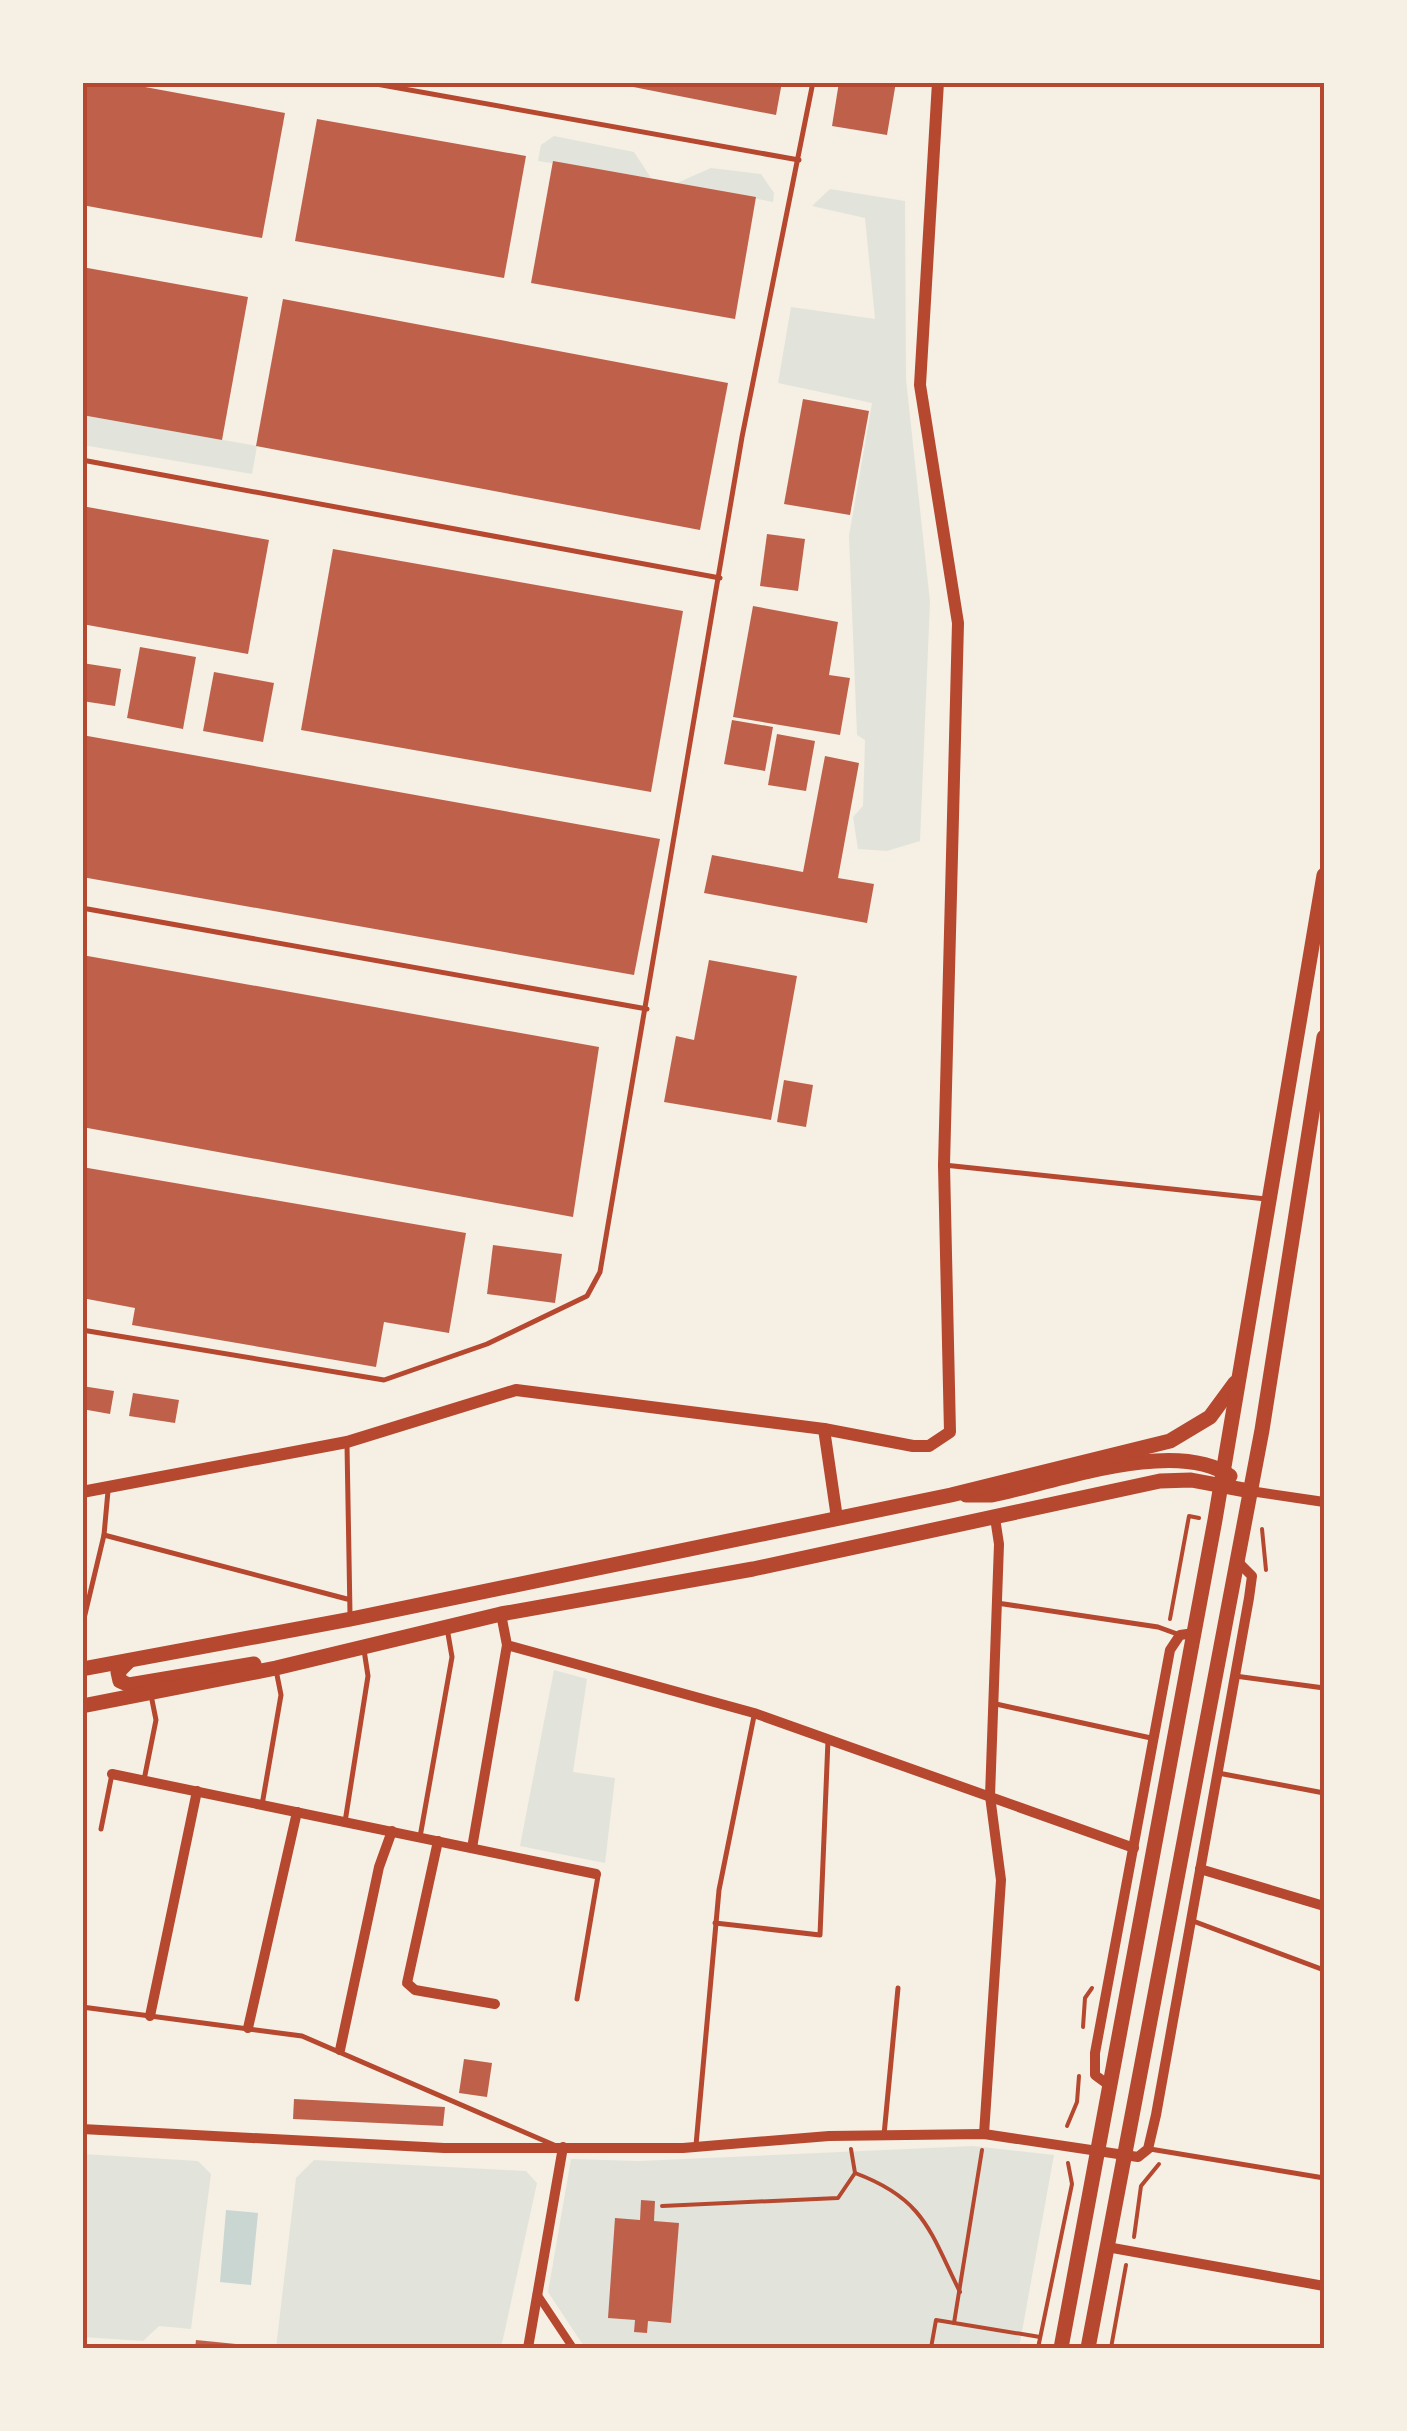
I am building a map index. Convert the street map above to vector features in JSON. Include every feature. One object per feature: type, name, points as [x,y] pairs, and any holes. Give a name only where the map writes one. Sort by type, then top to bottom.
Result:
[{"type":"main road","points":[[1061,2348],[1187,1634],[1222,1478],[1324,875]]},
{"type":"main road","points":[[1088,2348],[1318,1134],[1324,1038]]},
{"type":"main road","points":[[82,1669],[351,1619],[951,1495],[1180,1437],[1218,1408],[1239,1375]]},
{"type":"main road","points":[[951,1495],[992,1495],[1155,1459],[1186,1458],[1250,1491]]},
{"type":"main road","points":[[130,1660],[118,1672],[120,1681],[130,1685],[308,1661],[501,1614],[995,1518],[1173,1479],[1222,1478]]},
{"type":"main road","points":[[82,1706],[275,1665]]},
{"type":"street","points":[[82,1492],[347,1442],[516,1390],[824,1429],[914,1446],[930,1446],[950,1432],[944,1165],[958,623],[920,385],[938,82]]},
{"type":"street","points":[[824,1429],[837,1518]]},
{"type":"street","points":[[1250,1491],[1324,1502]]},
{"type":"street","points":[[984,2134],[1001,1880],[990,1796],[997,1603],[995,1518]]},
{"type":"street","points":[[82,2129],[444,2148],[696,2146],[848,2136],[984,2134],[1138,2157],[1148,2149],[1252,1576],[1236,1560]]},
{"type":"street","points":[[472,1848],[506,1646],[501,1614]]},
{"type":"street","points":[[1110,2086],[1099,2081],[1094,2067],[1170,1650],[1187,1634]]},
{"type":"street","points":[[506,1646],[754,1712],[1134,1848]]},
{"type":"street","points":[[112,1774],[596,1874]]},
{"type":"street","points":[[150,2016],[198,1792]]},
{"type":"street","points":[[248,2028],[297,1812]]},
{"type":"street","points":[[340,2050],[379,1867],[392,1832]]},
{"type":"street","points":[[438,1841],[407,1984],[415,1990],[495,2004]]},
{"type":"street","points":[[1200,1869],[1324,1906]]},
{"type":"street","points":[[528,2348],[560,2147]]},
{"type":"street","points":[[1107,2247],[1324,2286]]},
{"type":"street","points":[[537,2294],[573,2348]]},
{"type":"lane","points":[[365,82],[799,160]]},
{"type":"lane","points":[[82,1330],[384,1380],[488,1344],[587,1296],[600,1272],[742,437],[812,82]]},
{"type":"lane","points":[[82,460],[720,578]]},
{"type":"lane","points":[[82,908],[647,1009]]},
{"type":"lane","points":[[944,1165],[1269,1200]]},
{"type":"lane","points":[[347,1442],[346,1599],[351,1619]]},
{"type":"lane","points":[[82,1627],[104,1535],[108,1488]]},
{"type":"lane","points":[[104,1535],[346,1599]]},
{"type":"lane","points":[[997,1603],[1187,1634]]},
{"type":"lane","points":[[420,1837],[452,1656],[446,1626]]},
{"type":"lane","points":[[345,1822],[368,1676],[364,1647]]},
{"type":"lane","points":[[262,1804],[281,1694],[275,1665]]},
{"type":"lane","points":[[1235,1676],[1324,1688]]},
{"type":"lane","points":[[144,1780],[156,1720],[151,1694]]},
{"type":"lane","points":[[993,1703],[1154,1739]]},
{"type":"lane","points":[[696,2146],[715,1924],[754,1712]]},
{"type":"lane","points":[[715,1924],[820,1936],[828,1738]]},
{"type":"lane","points":[[1218,1772],[1324,1793]]},
{"type":"lane","points":[[101,1830],[112,1774]]},
{"type":"lane","points":[[577,1999],[596,1874]]},
{"type":"lane","points":[[1190,1920],[1324,1970]]},
{"type":"lane","points":[[884,2135],[898,1988]]},
{"type":"lane","points":[[82,2008],[302,2036],[560,2147]]},
{"type":"lane","points":[[1148,2149],[1324,2178]]},
{"type":"path","points":[[954,2323],[984,2134]]},
{"type":"path","points":[[662,2206],[838,2198],[856,2173],[848,2136]]},
{"type":"path","points":[[1038,2348],[1072,2184],[1066,2158]]},
{"type":"path","points":[[856,2173],[890,2190],[920,2216],[938,2238],[960,2292]]},
{"type":"path","points":[[931,2348],[936,2320],[1040,2337]]},
{"type":"shaded area","points":[[554,136],[634,152],[651,178],[538,161],[541,145]]},
{"type":"shaded area","points":[[711,168],[761,174],[774,193],[773,202],[677,183]]},
{"type":"shaded area","points":[[830,189],[905,201],[906,379],[930,602],[920,841],[887,851],[858,849],[853,817],[863,806],[865,740],[857,735],[849,536],[872,403],[778,383],[791,307],[875,319],[865,218],[812,206]]},
{"type":"shaded area","points":[[82,415],[257,446],[252,474],[83,445]]},
{"type":"shaded area","points":[[554,1670],[587,1679],[573,1772],[615,1778],[605,1863],[520,1846]]},
{"type":"shaded area","points":[[973,2146],[1054,2155],[1019,2348],[585,2348],[548,2292],[571,2159],[639,2161]]},
{"type":"shaded area","points":[[83,2154],[198,2161],[211,2174],[191,2329],[159,2326],[143,2341],[83,2337]]},
{"type":"shaded area","points":[[314,2160],[526,2171],[537,2183],[501,2348],[276,2348],[296,2178]]},
{"type":"shaded area","points":[[226,2210],[258,2213],[251,2285],[220,2282]]},
{"type":"building","points":[[82,82],[118,82],[285,113],[262,238],[82,205]]},
{"type":"building","points":[[608,82],[782,82],[776,115]]},
{"type":"building","points":[[839,82],[896,82],[887,135],[832,126]]},
{"type":"building","points":[[317,119],[526,156],[504,278],[295,241]]},
{"type":"building","points":[[553,161],[756,197],[735,319],[531,283]]},
{"type":"building","points":[[82,267],[248,297],[222,440],[82,415]]},
{"type":"building","points":[[283,299],[728,383],[700,530],[256,446]]},
{"type":"building","points":[[803,399],[869,411],[850,515],[784,504]]},
{"type":"building","points":[[82,506],[269,540],[248,654],[82,624]]},
{"type":"building","points":[[767,534],[805,539],[798,591],[760,586]]},
{"type":"building","points":[[333,549],[683,611],[651,792],[301,730]]},
{"type":"building","points":[[753,606],[838,622],[829,675],[850,678],[840,735],[733,717]]},
{"type":"building","points":[[140,647],[196,657],[183,729],[127,718]]},
{"type":"building","points":[[82,663],[121,669],[115,706],[82,701]]},
{"type":"building","points":[[214,672],[274,683],[263,742],[203,731]]},
{"type":"building","points":[[732,720],[773,727],[765,771],[724,764]]},
{"type":"building","points":[[777,734],[815,741],[806,791],[768,785]]},
{"type":"building","points":[[82,735],[660,839],[634,975],[82,877]]},
{"type":"building","points":[[825,756],[859,763],[838,878],[874,884],[867,923],[704,893],[712,855],[803,872]]},
{"type":"building","points":[[82,955],[599,1047],[573,1217],[82,1127]]},
{"type":"building","points":[[709,960],[797,976],[771,1120],[664,1102],[676,1036],[694,1040]]},
{"type":"building","points":[[784,1080],[813,1085],[806,1127],[777,1122]]},
{"type":"building","points":[[82,1167],[466,1233],[449,1333],[384,1322],[376,1367],[132,1325],[135,1308],[82,1298]]},
{"type":"building","points":[[493,1245],[562,1254],[555,1303],[487,1294]]},
{"type":"building","points":[[82,1386],[114,1391],[110,1414],[82,1409]]},
{"type":"building","points":[[133,1393],[179,1400],[175,1423],[129,1416]]},
{"type":"building","points":[[464,2059],[492,2063],[487,2097],[459,2093]]},
{"type":"building","points":[[294,2099],[445,2107],[443,2126],[293,2119]]},
{"type":"building","points":[[641,2200],[655,2201],[654,2221],[679,2223],[671,2323],[648,2321],[647,2333],[634,2332],[635,2320],[608,2318],[615,2218],[640,2220]]},
{"type":"building","points":[[196,2340],[256,2346],[195,2348]]}]
